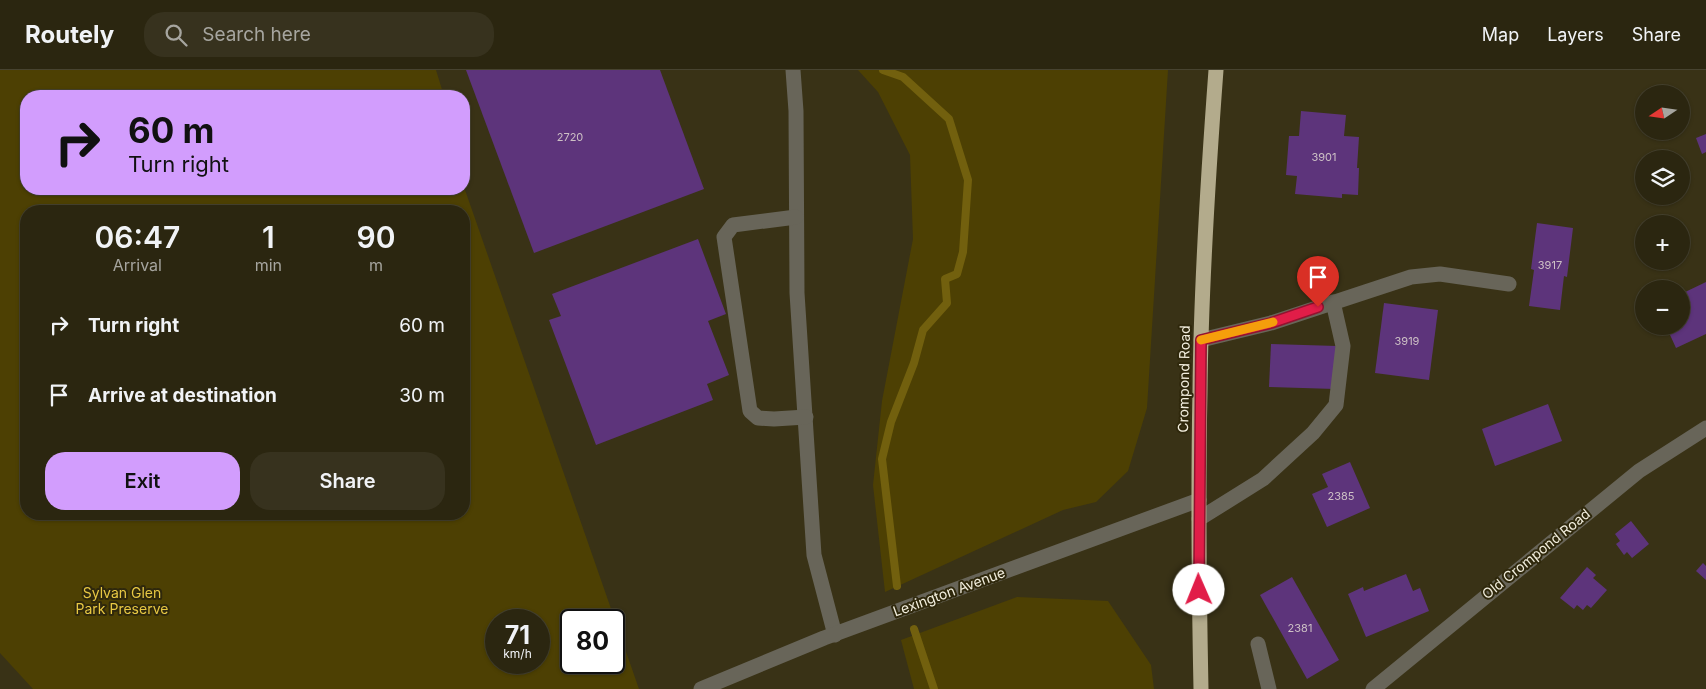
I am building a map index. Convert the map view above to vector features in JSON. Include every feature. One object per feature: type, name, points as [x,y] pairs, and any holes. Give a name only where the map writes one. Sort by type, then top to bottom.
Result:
[{"type":"highway","name":"Crompond Road","points":[[1201,689],[1199,500],[1201,340],[1208,185],[1216,70]]},
{"type":"street","points":[[793,70],[796,111],[797,293],[814,555],[835,635]]},
{"type":"street","points":[[796,217],[733,225],[724,237],[750,411],[758,418],[774,420],[806,418]]},
{"type":"street","points":[[1201,340],[1271,323],[1411,277],[1440,274],[1509,284]]},
{"type":"street","points":[[1199,519],[1263,479],[1313,433],[1336,405],[1343,346],[1333,302]]},
{"type":"street","name":"Old Crompond Road","points":[[1373,689],[1639,471],[1706,428]]},
{"type":"street","name":"Lexington Avenue","points":[[701,689],[835,635],[1199,500]]},
{"type":"street","points":[[1258,644],[1269,689]]},
{"type":"green space","name":"Sylvan Glen Park Preserve","points":[[0,70],[436,70],[442,90],[20,90],[20,195],[467,195],[611,609],[560,609],[560,674],[625,674],[625,649],[639,689],[33,689],[0,653]]},
{"type":"green space","points":[[858,70],[1168,70],[1147,408],[1128,471],[1096,502],[1063,510],[885,592],[873,485],[882,401],[913,239],[910,155],[878,92]]},
{"type":"green space","points":[[1017,597],[1108,601],[1151,665],[1154,689],[914,689],[901,640]]},
{"type":"building","points":[[466,70],[660,70],[704,189],[534,253]]},
{"type":"building","points":[[1301,111],[1346,115],[1344,136],[1359,137],[1358,195],[1342,194],[1342,198],[1295,194],[1297,176],[1286,175],[1289,136],[1299,136]]},
{"type":"building","points":[[1706,134],[1706,152],[1702,154],[1696,138]]},
{"type":"building","points":[[1537,223],[1573,228],[1567,277],[1564,276],[1560,310],[1529,306],[1534,270],[1531,269]]},
{"type":"building","points":[[698,239],[726,314],[708,321],[729,375],[707,384],[713,400],[596,445],[549,320],[561,316],[552,294]]},
{"type":"building","points":[[1706,282],[1706,334],[1676,348],[1670,335],[1690,335],[1690,290]]},
{"type":"building","points":[[1384,303],[1438,310],[1429,380],[1375,373]]},
{"type":"building","points":[[1271,344],[1337,346],[1335,389],[1269,387]]},
{"type":"building","points":[[1548,404],[1562,441],[1495,466],[1482,429]]},
{"type":"building","points":[[1350,462],[1370,508],[1327,527],[1312,494],[1328,487],[1322,474]]},
{"type":"building","points":[[1631,521],[1649,544],[1632,558],[1627,552],[1624,555],[1616,544],[1620,541],[1615,534]]},
{"type":"building","points":[[1703,563],[1706,566],[1706,580],[1696,571]]},
{"type":"building","points":[[1587,567],[1596,575],[1593,578],[1607,590],[1591,608],[1587,605],[1583,610],[1577,605],[1574,609],[1560,598]]},
{"type":"building","points":[[1406,574],[1413,591],[1420,588],[1429,611],[1366,637],[1348,594],[1363,587],[1364,591]]},
{"type":"building","points":[[1292,577],[1339,660],[1307,679],[1260,595]]},
{"type":"waterway","points":[[883,70],[903,77],[949,119],[968,180],[963,252],[957,274],[945,279],[947,303],[923,330],[914,363],[891,422],[882,459],[897,586]]},
{"type":"waterway","points":[[914,629],[934,689]]},
{"type":"slow traffic","points":[[1201,340],[1273,322]]},
{"type":"route","points":[[1199,590],[1201,340],[1271,323],[1318,307]]}]
